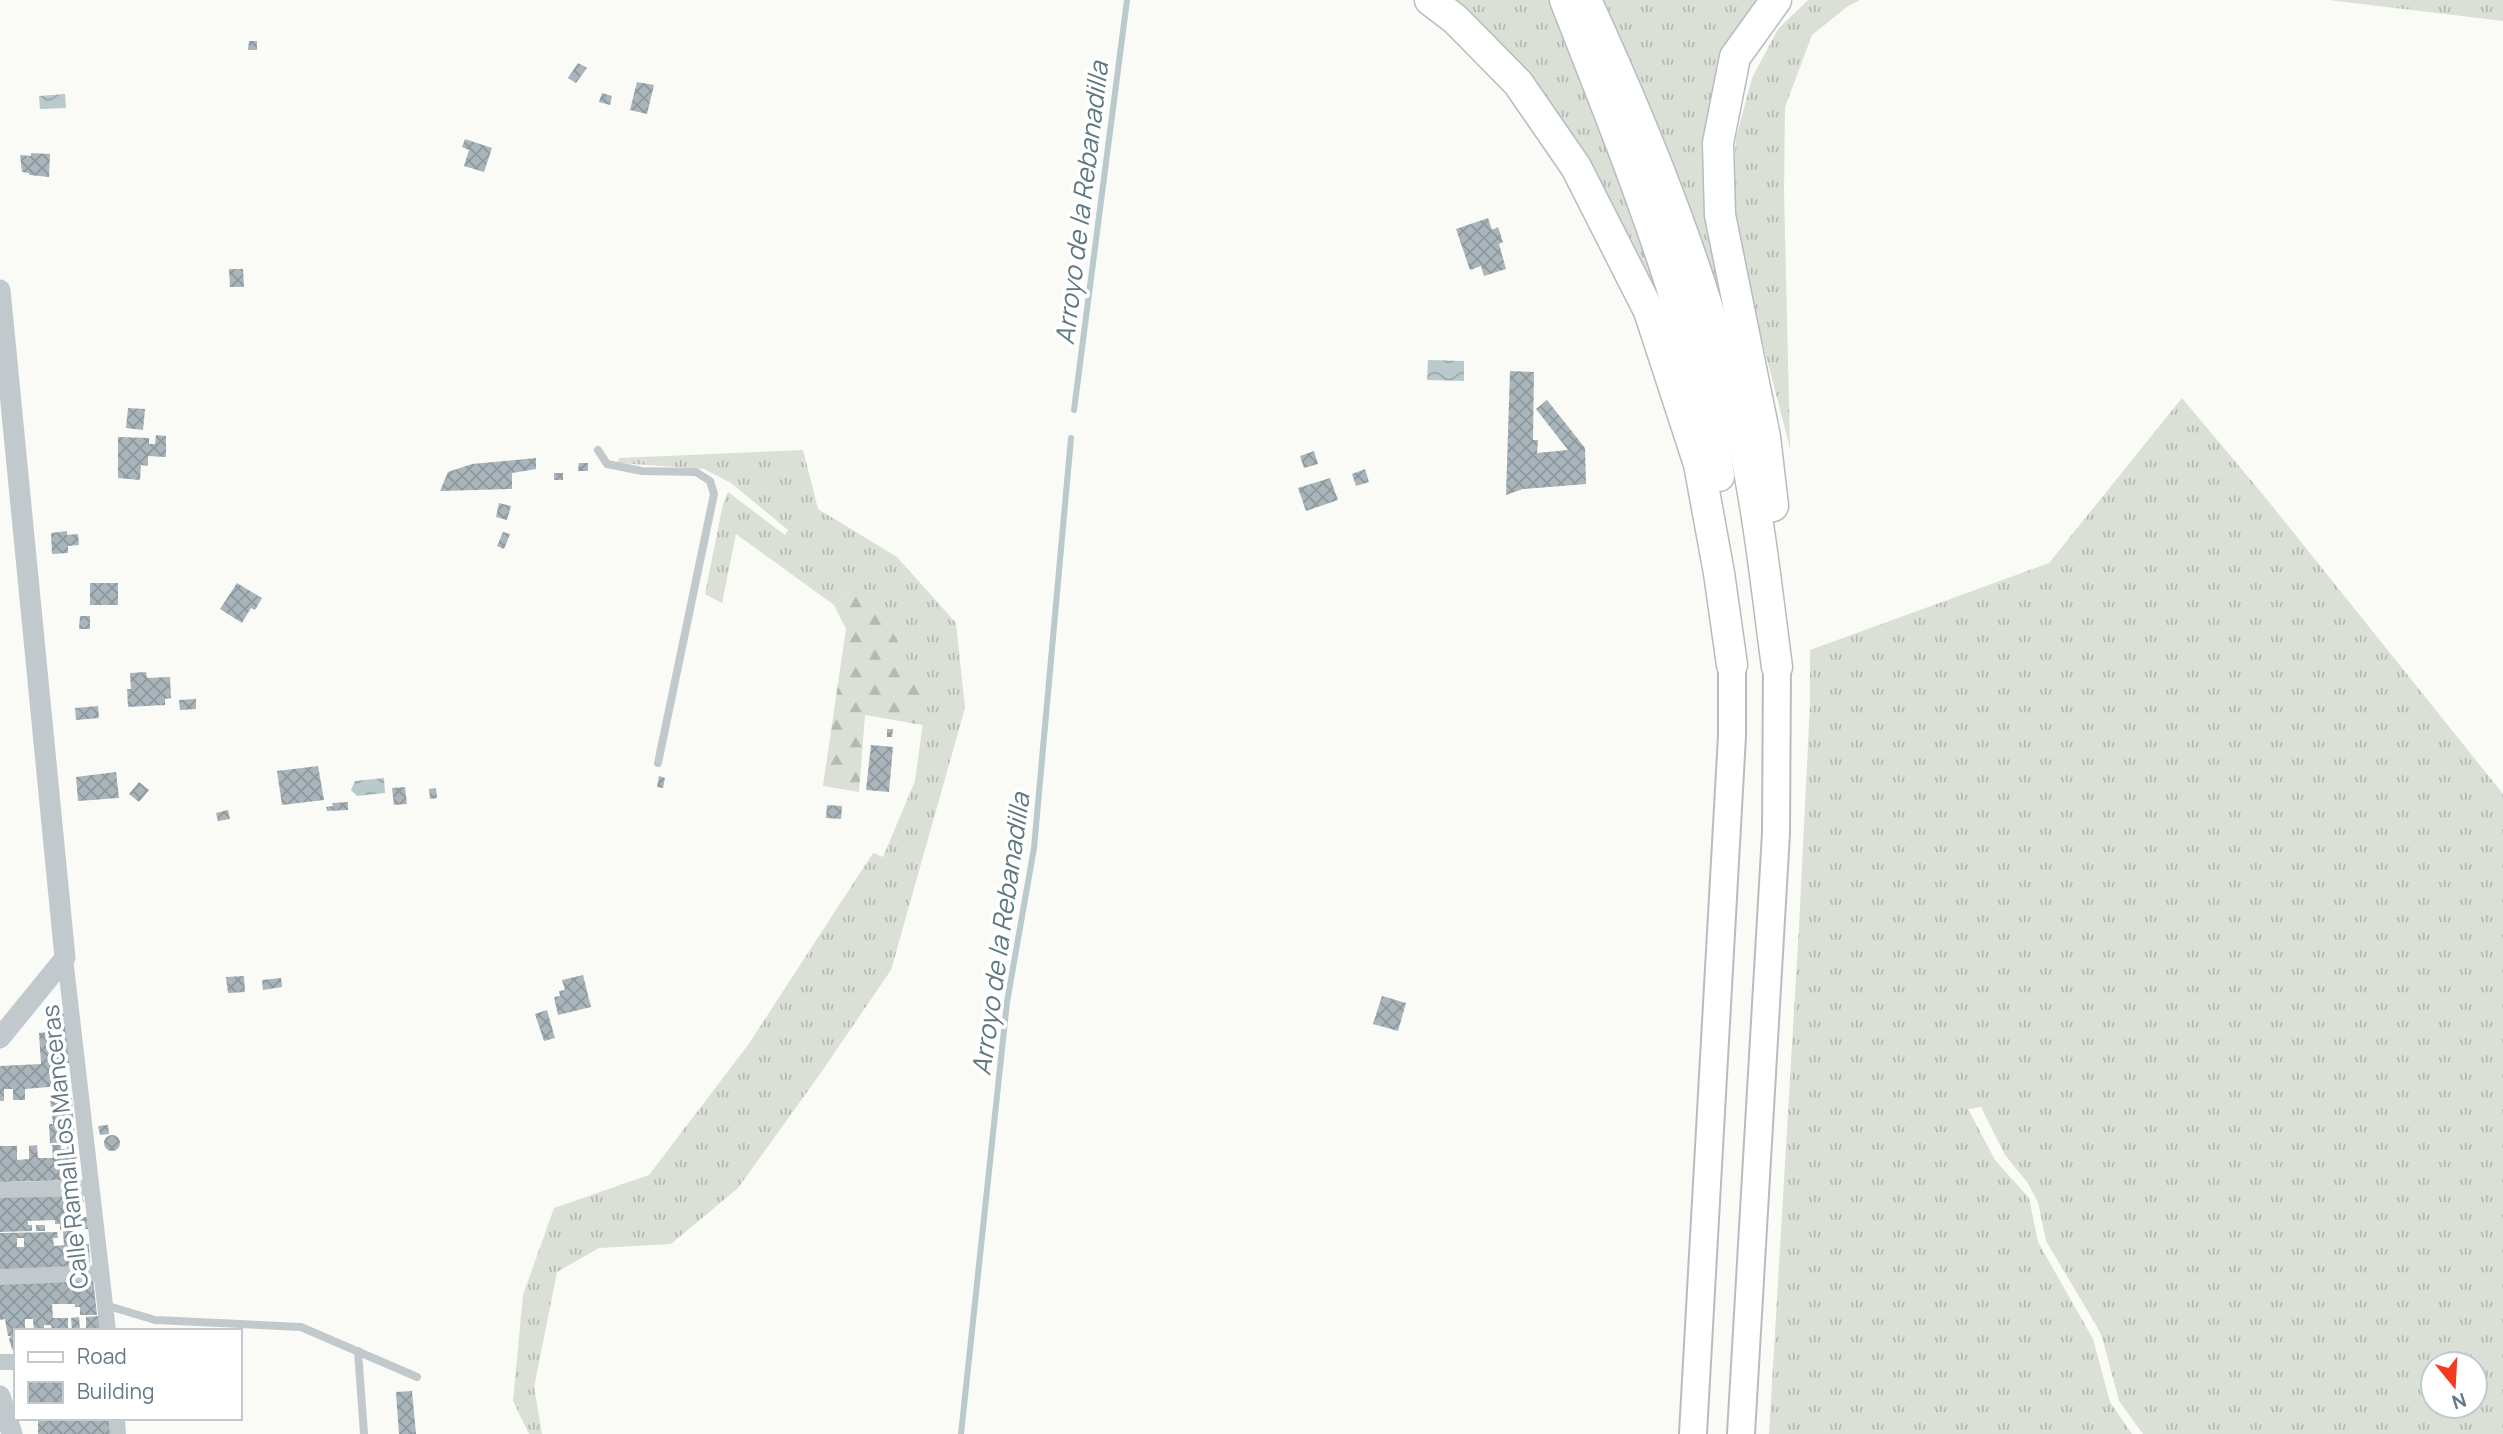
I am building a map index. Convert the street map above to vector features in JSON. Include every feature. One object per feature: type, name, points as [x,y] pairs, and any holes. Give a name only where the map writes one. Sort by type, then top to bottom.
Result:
[{"type":"highway","points":[[1430,0],[1455,19],[1518,83],[1576,167],[1648,311],[1699,464],[1732,665]]},
{"type":"highway","points":[[1565,0],[1650,223],[1696,359],[1716,453],[1732,569],[1732,665]]},
{"type":"highway","points":[[1586,0],[1629,93],[1681,225],[1721,350],[1744,442],[1777,667]]},
{"type":"highway","points":[[1776,0],[1735,57],[1718,143],[1720,215],[1765,438],[1779,568],[1777,667]]},
{"type":"main road","points":[[1693,1434],[1732,736],[1732,665]]},
{"type":"main road","points":[[1741,1434],[1776,833],[1777,667]]},
{"type":"street","points":[[0,290],[65,958],[0,1038]]},
{"type":"street","name":"Calle Ramal Los Manceras","points":[[65,958],[108,1329]]},
{"type":"street","points":[[0,1189],[90,1188]]},
{"type":"street","points":[[0,1277],[101,1273]]},
{"type":"street","points":[[0,1396],[12,1434]]},
{"type":"lane","points":[[598,450],[607,464],[629,470],[696,472],[710,481],[714,494],[658,764]]},
{"type":"lane","points":[[105,1305],[155,1320],[301,1327],[417,1377]]},
{"type":"lane","points":[[358,1351],[364,1434]]},
{"type":"green space","points":[[1449,0],[1557,0],[1682,348],[1648,289]]},
{"type":"green space","points":[[1599,0],[1759,0],[1749,12],[1725,57],[1722,284],[1717,283],[1679,179]]},
{"type":"green space","points":[[1808,0],[1860,0],[1848,6],[1812,35],[1785,107],[1784,190],[1790,448],[1746,279],[1732,199],[1736,138],[1752,78],[1778,29]]},
{"type":"green space","points":[[2329,0],[2503,0],[2503,21]]},
{"type":"green space","points":[[2182,398],[2503,794],[2503,1434],[2143,1434],[2119,1401],[2102,1337],[2096,1325],[2046,1241],[2038,1202],[2027,1182],[2005,1155],[1981,1107],[1968,1109],[1995,1160],[2029,1198],[2038,1242],[2093,1339],[2110,1402],[2132,1434],[1769,1434],[1799,927],[1810,704],[1810,650],[2049,563]]},
{"type":"green space","points":[[803,450],[818,509],[897,557],[956,623],[965,708],[891,970],[738,1188],[671,1244],[599,1248],[557,1272],[534,1387],[542,1434],[529,1434],[513,1401],[523,1295],[554,1208],[649,1175],[748,1045],[873,853],[883,857],[915,781],[927,693],[852,590],[834,605],[736,534],[722,603],[705,594],[723,504],[728,492],[785,535],[788,530],[731,483],[704,469],[618,463],[619,458]]},
{"type":"green space","points":[[852,590],[878,606],[927,693],[923,725],[865,715],[859,792],[823,786],[846,629],[834,605]]},
{"type":"water","points":[[65,94],[66,108],[40,109],[39,96]]},
{"type":"water","points":[[1428,360],[1464,361],[1464,381],[1427,380]]},
{"type":"water","points":[[384,778],[385,793],[357,796],[351,790],[355,781]]},
{"type":"building","points":[[249,41],[257,41],[257,50],[248,50]]},
{"type":"building","points":[[578,63],[587,68],[576,83],[568,78]]},
{"type":"building","points":[[637,82],[654,85],[647,114],[630,110]]},
{"type":"building","points":[[602,93],[612,96],[610,105],[599,102]]},
{"type":"building","points":[[465,139],[492,148],[484,172],[464,166],[469,150],[462,147]]},
{"type":"building","points":[[31,153],[50,154],[49,177],[22,172],[20,155],[31,156]]},
{"type":"building","points":[[1488,218],[1492,230],[1498,227],[1503,242],[1499,244],[1506,269],[1484,276],[1481,266],[1470,270],[1456,229]]},
{"type":"building","points":[[229,269],[243,269],[244,287],[230,287]]},
{"type":"building","points":[[1510,371],[1534,372],[1533,440],[1538,440],[1537,453],[1568,450],[1536,409],[1547,400],[1585,448],[1586,484],[1523,489],[1506,495]]},
{"type":"building","points":[[128,408],[145,409],[143,430],[126,428]]},
{"type":"building","points":[[156,435],[166,436],[166,457],[148,456],[148,466],[141,465],[140,480],[118,478],[118,437],[149,438],[149,444],[155,444]]},
{"type":"building","points":[[1314,451],[1318,464],[1304,468],[1300,456]]},
{"type":"building","points":[[536,458],[536,469],[512,473],[512,489],[440,491],[448,472],[472,464]]},
{"type":"building","points":[[579,463],[588,463],[588,471],[578,471]]},
{"type":"building","points":[[1365,469],[1369,482],[1356,486],[1352,474]]},
{"type":"building","points":[[554,473],[563,473],[563,480],[554,480]]},
{"type":"building","points":[[1330,478],[1338,500],[1306,511],[1298,488]]},
{"type":"building","points":[[499,503],[511,506],[507,520],[496,517]]},
{"type":"building","points":[[67,531],[67,535],[78,534],[79,545],[68,546],[68,553],[52,554],[51,533]]},
{"type":"building","points":[[503,532],[510,534],[504,549],[497,546]]},
{"type":"building","points":[[90,583],[118,583],[118,605],[90,605]]},
{"type":"building","points":[[237,583],[262,598],[255,610],[251,608],[242,623],[220,609]]},
{"type":"building","points":[[80,616],[90,616],[90,629],[79,629]]},
{"type":"building","points":[[146,672],[147,678],[170,677],[171,698],[165,699],[165,705],[128,707],[130,673]]},
{"type":"building","points":[[196,699],[196,709],[180,710],[179,700]]},
{"type":"building","points":[[98,706],[99,718],[76,720],[75,708]]},
{"type":"building","points":[[887,729],[893,729],[892,737],[887,737]]},
{"type":"building","points":[[871,745],[893,747],[889,792],[866,790]]},
{"type":"building","points":[[318,766],[324,800],[282,805],[277,771]]},
{"type":"building","points":[[116,772],[119,798],[78,801],[76,777]]},
{"type":"building","points":[[659,776],[665,778],[663,788],[657,787]]},
{"type":"building","points":[[139,782],[149,790],[139,802],[129,794]]},
{"type":"building","points":[[405,787],[407,804],[394,805],[392,788]]},
{"type":"building","points":[[436,788],[437,798],[430,799],[429,789]]},
{"type":"building","points":[[348,802],[348,810],[327,811],[326,807],[333,806],[332,803]]},
{"type":"building","points":[[827,805],[842,806],[841,819],[826,818]]},
{"type":"building","points":[[228,810],[230,819],[218,821],[216,813]]},
{"type":"building","points":[[583,975],[591,1007],[558,1015],[554,997],[560,996],[559,991],[565,990],[562,980]]},
{"type":"building","points":[[244,976],[245,992],[228,993],[226,977]]},
{"type":"building","points":[[281,978],[282,987],[263,990],[262,980]]},
{"type":"building","points":[[1382,996],[1406,1003],[1398,1031],[1373,1024]]},
{"type":"building","points":[[547,1010],[555,1038],[544,1041],[535,1014]]},
{"type":"building","points":[[65,1013],[70,1063],[60,1064],[59,1086],[25,1089],[25,1100],[13,1100],[13,1089],[4,1089],[4,1101],[0,1101],[0,1066],[41,1064],[39,1033],[53,1031],[51,1014]]},
{"type":"building","points":[[72,1098],[75,1142],[50,1143],[49,1124],[53,1124],[50,1099]]},
{"type":"building","points":[[108,1125],[109,1134],[100,1135],[98,1126]]},
{"type":"building","points":[[109,1135],[115,1135],[120,1143],[118,1149],[109,1151],[104,1146],[104,1140]]},
{"type":"building","points":[[77,1144],[76,1180],[0,1182],[0,1146],[17,1146],[17,1160],[29,1159],[29,1146],[37,1145],[38,1158],[53,1158],[52,1145],[61,1145],[61,1149],[67,1149],[67,1145]]},
{"type":"building","points":[[82,1195],[84,1202],[68,1202],[69,1218],[87,1217],[88,1229],[60,1230],[60,1224],[55,1224],[55,1220],[28,1221],[28,1225],[32,1225],[32,1231],[0,1232],[0,1197]]},
{"type":"building","points":[[36,1225],[45,1225],[45,1231],[36,1231]]},
{"type":"building","points":[[63,1231],[75,1231],[76,1244],[89,1244],[90,1268],[0,1271],[0,1233],[57,1232],[58,1238],[53,1238],[54,1246],[64,1245]],"holes":[[[17,1238],[24,1238],[24,1247],[17,1247]]]},
{"type":"building","points":[[93,1278],[97,1315],[80,1315],[80,1307],[75,1307],[75,1304],[52,1304],[53,1318],[68,1318],[68,1329],[52,1329],[51,1325],[44,1325],[44,1329],[34,1329],[33,1319],[25,1319],[25,1329],[14,1329],[14,1352],[5,1319],[0,1320],[0,1282]]},
{"type":"building","points":[[99,1316],[101,1329],[86,1329],[86,1317]]},
{"type":"building","points":[[79,1317],[80,1329],[72,1329],[71,1318]]},
{"type":"building","points":[[412,1391],[416,1434],[399,1434],[396,1392]]},
{"type":"building","points":[[38,1420],[109,1420],[110,1434],[38,1434]]},
{"type":"waterway","name":"Arroyo de la Rebanadilla","points":[[1074,410],[1127,0]]},
{"type":"waterway","name":"Arroyo de la Rebanadilla","points":[[961,1434],[1007,1002],[1034,848],[1071,438]]}]
